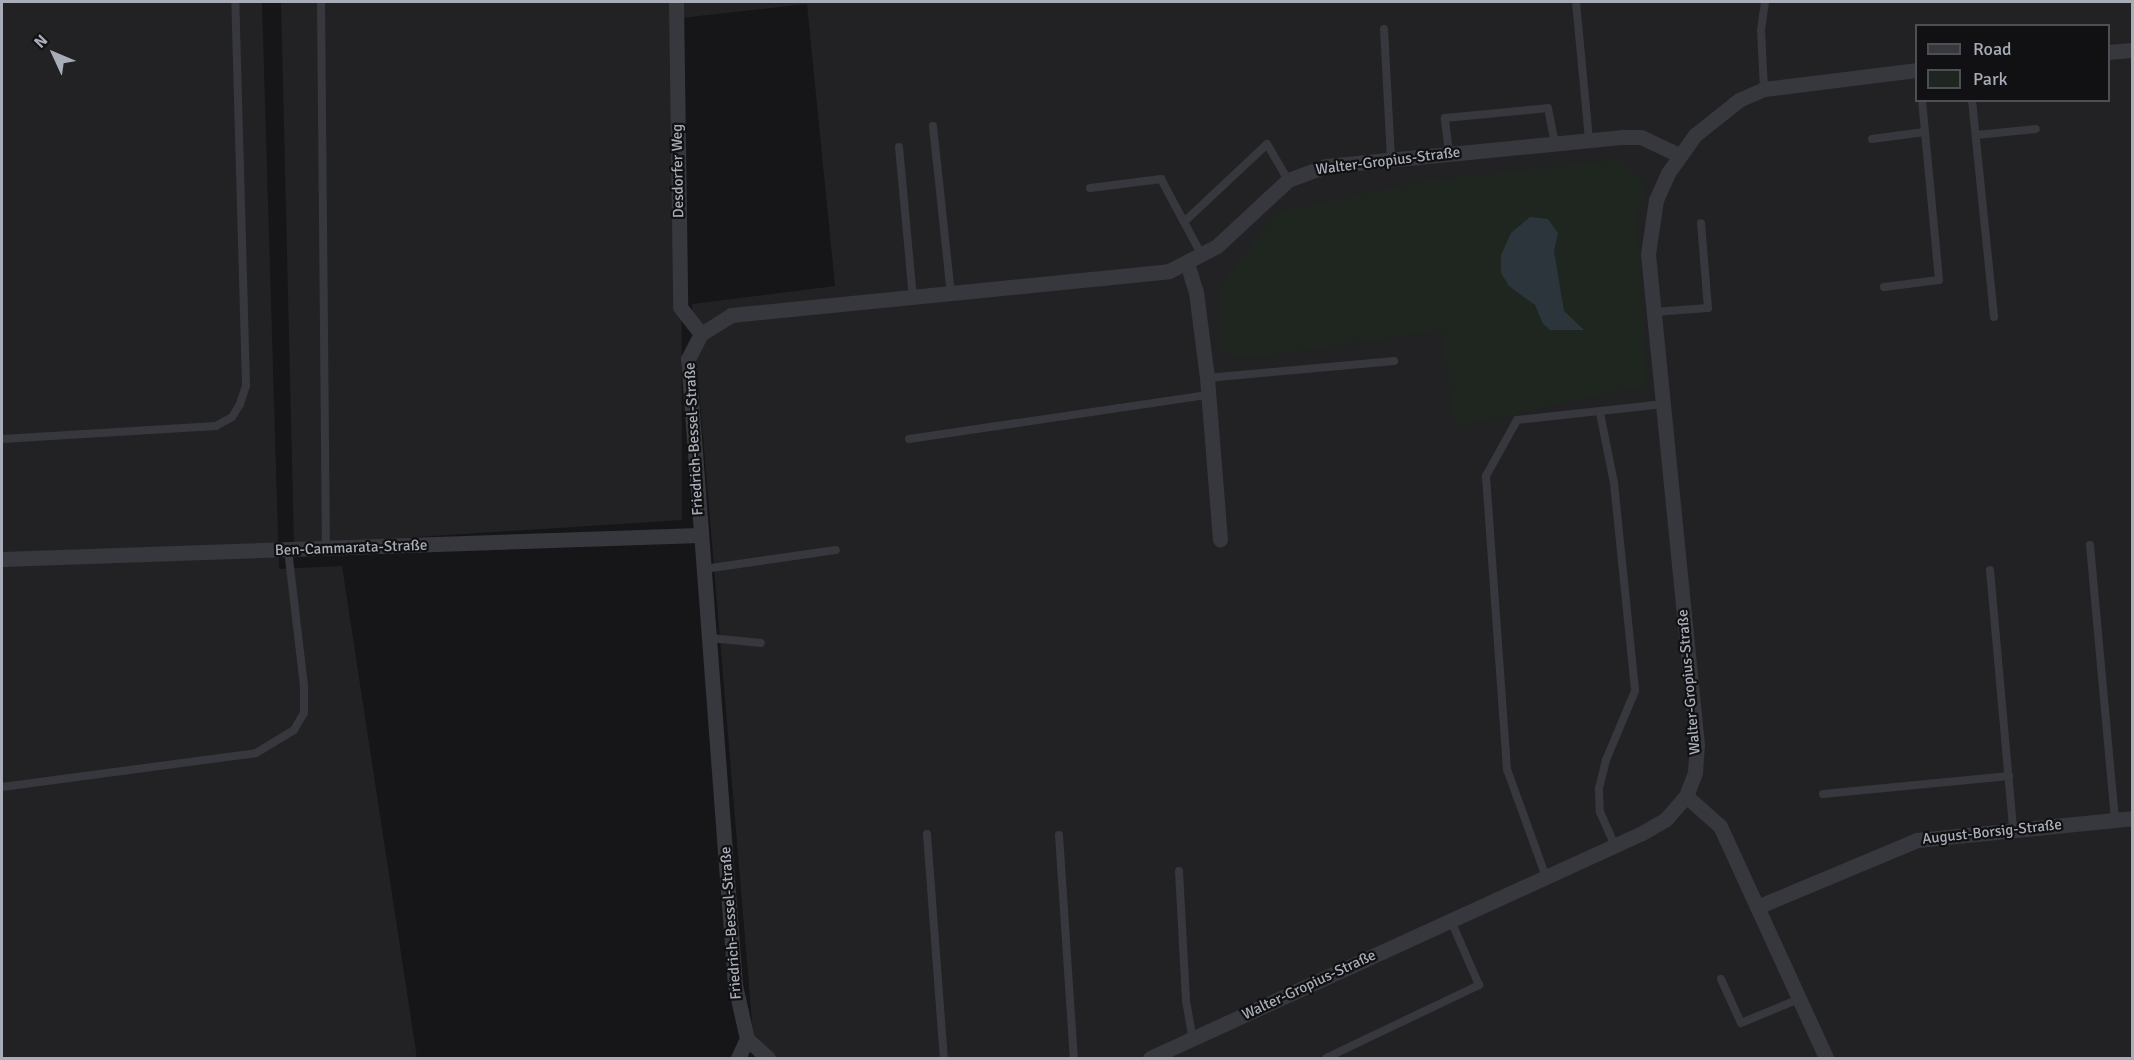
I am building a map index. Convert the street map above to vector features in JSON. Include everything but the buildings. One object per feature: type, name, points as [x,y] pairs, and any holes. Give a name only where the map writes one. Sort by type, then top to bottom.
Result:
[{"type":"street","name":"Desdorfer Weg","points":[[676,2],[680,307],[700,334]]},
{"type":"street","points":[[2110,52],[2133,50]]},
{"type":"street","name":"Walter-Gropius-Straße","points":[[1150,1059],[1615,846],[1666,819],[1686,796],[1695,772],[1696,745],[1648,254],[1649,226],[1656,200],[1679,155],[1713,117],[1764,89],[1915,70]]},
{"type":"street","name":"Walter-Gropius-Straße","points":[[1187,263],[1202,256],[1288,180],[1326,166],[1589,139],[1641,137],[1679,155]]},
{"type":"street","points":[[700,334],[731,315],[1169,271],[1187,263],[1196,292],[1207,378],[1220,539]]},
{"type":"street","name":"Friedrich-Bessel-Straße","points":[[700,334],[688,359],[735,985],[747,1039]]},
{"type":"street","name":"Ben-Cammarata-Straße","points":[[2,559],[700,535]]},
{"type":"street","points":[[1686,796],[1720,826],[1826,1059]]},
{"type":"street","name":"August-Borsig-Straße","points":[[1757,907],[1917,840],[2013,828],[2133,818]]},
{"type":"street","points":[[738,1059],[747,1039],[768,1059]]},
{"type":"lane","points":[[2,439],[216,426],[232,417],[240,404],[246,385],[235,2]]},
{"type":"lane","points":[[321,2],[326,549]]},
{"type":"lane","points":[[1576,2],[1589,139]]},
{"type":"lane","points":[[1764,89],[1761,30],[1765,2]]},
{"type":"lane","points":[[1384,29],[1391,159]]},
{"type":"lane","points":[[1884,287],[1939,280],[1922,102]]},
{"type":"lane","points":[[1972,102],[1994,317]]},
{"type":"lane","points":[[1449,153],[1445,118],[1548,108],[1555,143]]},
{"type":"lane","points":[[933,126],[951,294]]},
{"type":"lane","points":[[1976,135],[2036,129]]},
{"type":"lane","points":[[1872,139],[1925,132]]},
{"type":"lane","points":[[1184,222],[1267,144],[1288,180]]},
{"type":"lane","points":[[899,147],[913,297]]},
{"type":"lane","points":[[1090,188],[1161,179],[1202,256]]},
{"type":"lane","points":[[1654,312],[1708,308],[1701,224]]},
{"type":"lane","points":[[1207,378],[1394,361]]},
{"type":"lane","points":[[909,439],[1208,395]]},
{"type":"lane","points":[[1546,877],[1507,769],[1486,476],[1516,420],[1600,413],[1664,404]]},
{"type":"lane","points":[[1600,413],[1614,483],[1635,691],[1606,760],[1599,789],[1600,812],[1615,846]]},
{"type":"lane","points":[[2090,545],[2115,820]]},
{"type":"lane","points":[[2,788],[256,753],[294,730],[304,713],[304,686],[288,550]]},
{"type":"lane","points":[[704,569],[836,550]]},
{"type":"lane","points":[[1990,570],[2013,828]]},
{"type":"lane","points":[[710,638],[761,643]]},
{"type":"lane","points":[[1823,794],[2009,776]]},
{"type":"lane","points":[[927,834],[944,1059]]},
{"type":"lane","points":[[1059,835],[1074,1059]]},
{"type":"lane","points":[[1179,871],[1186,1001],[1193,1039]]},
{"type":"lane","points":[[1326,1059],[1479,985],[1451,921]]},
{"type":"lane","points":[[1721,980],[1741,1023],[1799,999]]},
{"type":"shaded area","points":[[2,2],[262,2],[279,569],[342,566],[417,1058],[2,1058]]},
{"type":"shaded area","points":[[281,2],[2132,2],[2132,1058],[755,1058],[692,304],[835,286],[807,4],[681,18],[682,520],[294,545]]},
{"type":"shaded area","points":[[1530,217],[1548,219],[1558,233],[1554,251],[1564,311],[1584,330],[1550,330],[1543,324],[1535,305],[1509,286],[1501,273],[1501,255],[1511,233]]},
{"type":"green space","points":[[1620,159],[1647,182],[1637,215],[1647,385],[1455,427],[1441,330],[1253,358],[1222,353],[1222,283],[1277,212],[1424,181]]}]
